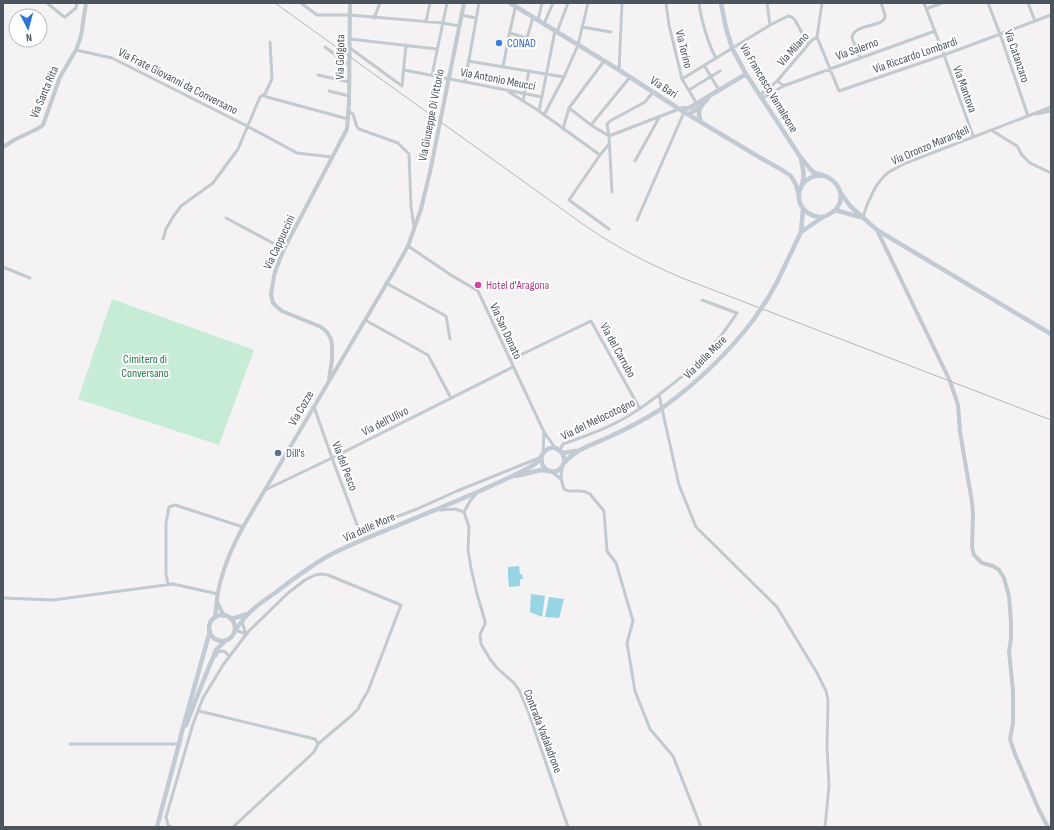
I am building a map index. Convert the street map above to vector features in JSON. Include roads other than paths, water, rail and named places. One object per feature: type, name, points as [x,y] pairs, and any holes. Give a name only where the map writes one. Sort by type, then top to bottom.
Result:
[{"type":"main road","name":"Via Francesco Vamaleone","points":[[721,3],[732,48],[746,74],[801,158],[812,171],[823,176]]},
{"type":"main road","name":"Via Bari","points":[[512,4],[701,122],[791,176],[795,182],[799,196]]},
{"type":"main road","points":[[689,114],[709,96],[746,74]]},
{"type":"main road","points":[[683,110],[698,105]]},
{"type":"main road","points":[[698,105],[701,122]]},
{"type":"main road","points":[[689,114],[692,106]]},
{"type":"main road","points":[[801,158],[804,179],[799,196],[803,209],[817,217],[830,214],[838,205],[840,192]]},
{"type":"main road","points":[[802,185],[810,178],[816,176],[829,177],[838,186],[840,192],[850,206],[877,230],[1051,334]]},
{"type":"main road","points":[[801,232],[803,209]]},
{"type":"main road","points":[[835,210],[863,217]]},
{"type":"main road","points":[[801,232],[823,216]]},
{"type":"main road","name":"Via delle More","points":[[578,450],[632,426],[658,411],[684,392],[708,371],[754,319],[780,276],[801,232]]},
{"type":"main road","points":[[509,478],[536,463],[545,450],[551,448],[559,450],[578,450]]},
{"type":"main road","points":[[559,450],[564,458],[563,465]]},
{"type":"main road","points":[[509,478],[541,470],[557,470],[578,450]]},
{"type":"main road","points":[[541,455],[544,468],[550,471]]},
{"type":"main road","name":"Via delle More","points":[[248,614],[302,573],[330,556],[358,542],[509,478]]},
{"type":"main road","points":[[231,619],[248,614]]},
{"type":"main road","points":[[179,744],[216,650],[225,641],[232,637],[235,630],[248,614]]},
{"type":"main road","points":[[157,827],[210,631],[210,623],[215,618],[224,616],[234,622],[235,630]]},
{"type":"main road","points":[[210,631],[213,638],[225,641]]},
{"type":"street","points":[[47,3],[66,17],[76,8],[77,3]]},
{"type":"street","name":"Via Santa Rita","points":[[3,147],[43,125],[60,77],[76,50],[81,36],[86,3]]},
{"type":"street","points":[[301,3],[317,15],[350,15],[443,23],[459,26]]},
{"type":"street","name":"Via Golgota","points":[[348,111],[350,3]]},
{"type":"street","points":[[374,18],[380,3]]},
{"type":"street","points":[[426,22],[430,3]]},
{"type":"street","points":[[432,75],[447,3]]},
{"type":"street","name":"Via Giuseppe Di Vittorio","points":[[414,229],[421,209],[430,172],[464,3]]},
{"type":"street","points":[[465,82],[479,3]]},
{"type":"street","points":[[538,20],[542,3]]},
{"type":"street","points":[[544,24],[553,3]]},
{"type":"street","points":[[539,111],[556,31],[568,3]]},
{"type":"street","points":[[544,115],[564,77],[578,45],[588,3]]},
{"type":"street","points":[[619,70],[622,3]]},
{"type":"street","name":"Via Torino","points":[[666,3],[669,25],[682,79],[698,105]]},
{"type":"street","points":[[699,3],[704,26],[716,58]]},
{"type":"street","points":[[767,3],[770,25]]},
{"type":"street","name":"Via Milano","points":[[761,98],[762,93],[778,80],[808,44],[817,37],[822,3]]},
{"type":"street","points":[[860,58],[852,35],[856,31],[880,22],[885,18],[881,3]]},
{"type":"street","name":"Via Mantova","points":[[924,3],[973,136]]},
{"type":"street","points":[[926,10],[942,3]]},
{"type":"street","name":"Via Catanzaro","points":[[988,3],[1028,116]]},
{"type":"street","points":[[1028,3],[1035,21]]},
{"type":"street","points":[[503,67],[515,9],[512,4]]},
{"type":"street","points":[[461,15],[476,18]]},
{"type":"street","name":"Via Riccardo Lombardi","points":[[817,37],[839,91],[944,55],[1051,15]]},
{"type":"street","points":[[682,79],[770,25],[788,16],[795,20],[808,44]]},
{"type":"street","points":[[510,33],[527,38],[533,17]]},
{"type":"street","points":[[582,27],[611,32]]},
{"type":"street","name":"Via Salerno","points":[[761,98],[786,85],[830,68],[935,31]]},
{"type":"street","points":[[350,39],[437,49]]},
{"type":"street","points":[[163,239],[166,229],[182,206],[213,183],[238,149],[260,97],[265,94],[272,79],[270,42]]},
{"type":"street","points":[[350,48],[402,86],[406,45]]},
{"type":"street","points":[[325,48],[349,65]]},
{"type":"street","name":"Via Frate Giovanni da Conversano","points":[[76,50],[112,58],[297,152],[332,157]]},
{"type":"street","points":[[468,61],[564,77]]},
{"type":"street","points":[[563,128],[569,108],[604,61]]},
{"type":"street","points":[[704,65],[719,90]]},
{"type":"street","name":"Via Antonio Meucci","points":[[404,70],[542,97]]},
{"type":"street","points":[[689,90],[720,70]]},
{"type":"street","points":[[523,101],[529,71]]},
{"type":"street","points":[[318,75],[349,82]]},
{"type":"street","points":[[591,124],[630,77]]},
{"type":"street","points":[[778,80],[782,85],[786,85]]},
{"type":"street","points":[[505,90],[539,111],[600,155]]},
{"type":"street","points":[[329,91],[349,96]]},
{"type":"street","points":[[612,192],[607,124],[608,122],[645,102],[653,92]]},
{"type":"street","points":[[263,95],[348,119]]},
{"type":"street","points":[[692,106],[693,96]]},
{"type":"street","points":[[1028,116],[1051,107]]},
{"type":"street","points":[[569,108],[609,136]]},
{"type":"street","points":[[609,136],[660,116],[683,110]]},
{"type":"street","points":[[637,220],[683,110]]},
{"type":"street","points":[[348,111],[353,114],[357,128],[398,143],[409,154],[411,207],[414,229]]},
{"type":"street","name":"Via Cappuccini","points":[[329,382],[332,346],[331,339],[327,332],[321,327],[282,311],[273,303],[271,294],[274,276],[284,249],[347,129],[348,111]]},
{"type":"street","points":[[1028,116],[1051,111]]},
{"type":"street","points":[[635,161],[660,116]]},
{"type":"street","name":"Via Oronzo Marangell","points":[[863,217],[866,207],[876,187],[888,173],[906,163],[1028,116]]},
{"type":"street","points":[[991,130],[1017,146],[1022,155],[1030,163],[1051,173]]},
{"type":"street","points":[[609,144],[569,200],[610,229]]},
{"type":"street","points":[[226,218],[284,249]]},
{"type":"street","name":"Via Cozze","points":[[215,618],[218,594],[224,569],[234,544],[408,246],[414,229]]},
{"type":"street","points":[[877,230],[950,381],[958,405],[960,432],[972,502],[972,546],[974,555],[982,563],[993,566],[999,570],[1004,578],[1009,596],[1011,638],[1009,651],[1013,691],[1013,723],[1010,739],[1038,810],[1048,827]]},
{"type":"street","name":"Via San Donato","points":[[408,246],[478,291],[544,432],[559,450]]},
{"type":"street","points":[[3,267],[30,278]]},
{"type":"street","points":[[386,283],[446,316],[450,339]]},
{"type":"street","name":"Via del Melocotogno","points":[[559,450],[563,444],[605,428],[640,409],[697,363],[715,344],[737,313],[702,300]]},
{"type":"street","points":[[365,320],[428,355],[451,398]]},
{"type":"street","name":"Via del Carrubo","points":[[510,360],[591,321],[640,409]]},
{"type":"street","name":"Via dell'Ulivo","points":[[265,490],[513,367]]},
{"type":"street","points":[[659,395],[679,485],[696,527],[777,606],[813,666],[826,692],[828,700],[827,747],[829,786],[825,827]]},
{"type":"street","name":"Via del Pesco","points":[[314,408],[359,530]]},
{"type":"street","points":[[353,533],[417,509],[541,455],[544,432]]},
{"type":"street","points":[[563,465],[561,479],[564,489],[568,491],[580,491],[590,494],[604,511],[607,551],[616,563],[633,621],[627,642],[635,691],[650,729],[673,756],[701,827]]},
{"type":"street","points":[[550,471],[561,479]]},
{"type":"street","points":[[434,510],[455,509],[464,512],[470,501],[479,491]]},
{"type":"street","points":[[168,584],[166,574],[166,523],[169,508],[172,505],[243,527]]},
{"type":"street","name":"Contrada Vadaladrone","points":[[464,512],[469,527],[468,548],[471,568],[485,624],[480,636],[481,644],[497,668],[514,683],[519,690],[528,711],[568,827]]},
{"type":"street","points":[[170,827],[166,817],[193,724],[204,698],[223,665],[246,634],[288,593],[305,580],[315,575],[322,574],[401,604],[370,685],[358,709],[318,744],[314,752],[233,827]]},
{"type":"street","points":[[3,598],[53,600],[168,584],[218,594]]},
{"type":"street","points":[[217,602],[224,616]]},
{"type":"street","points":[[242,622],[246,634]]},
{"type":"street","points":[[235,630],[246,634]]},
{"type":"street","points":[[198,694],[217,654],[220,651],[224,651],[229,656]]},
{"type":"street","points":[[199,711],[315,739],[318,744]]},
{"type":"street","points":[[70,744],[179,744]]},
{"type":"water","points":[[519,566],[520,574],[522,574],[523,579],[520,579],[520,586],[509,587],[508,567]]},
{"type":"water","points":[[531,594],[545,596],[542,617],[530,612]]},
{"type":"water","points":[[549,597],[564,599],[559,618],[545,617]]},
{"type":"railway","points":[[275,3],[587,227],[633,255],[682,278],[1051,420]]},
{"type":"place","name":"CONAD","points":[[499,43]]},
{"type":"place","name":"Hotel d'Aragona","points":[[478,285]]},
{"type":"place","name":"Dill's","points":[[278,453]]},
{"type":"park label","name":"Cimitero di Conversano","points":[[145,366]]}]
